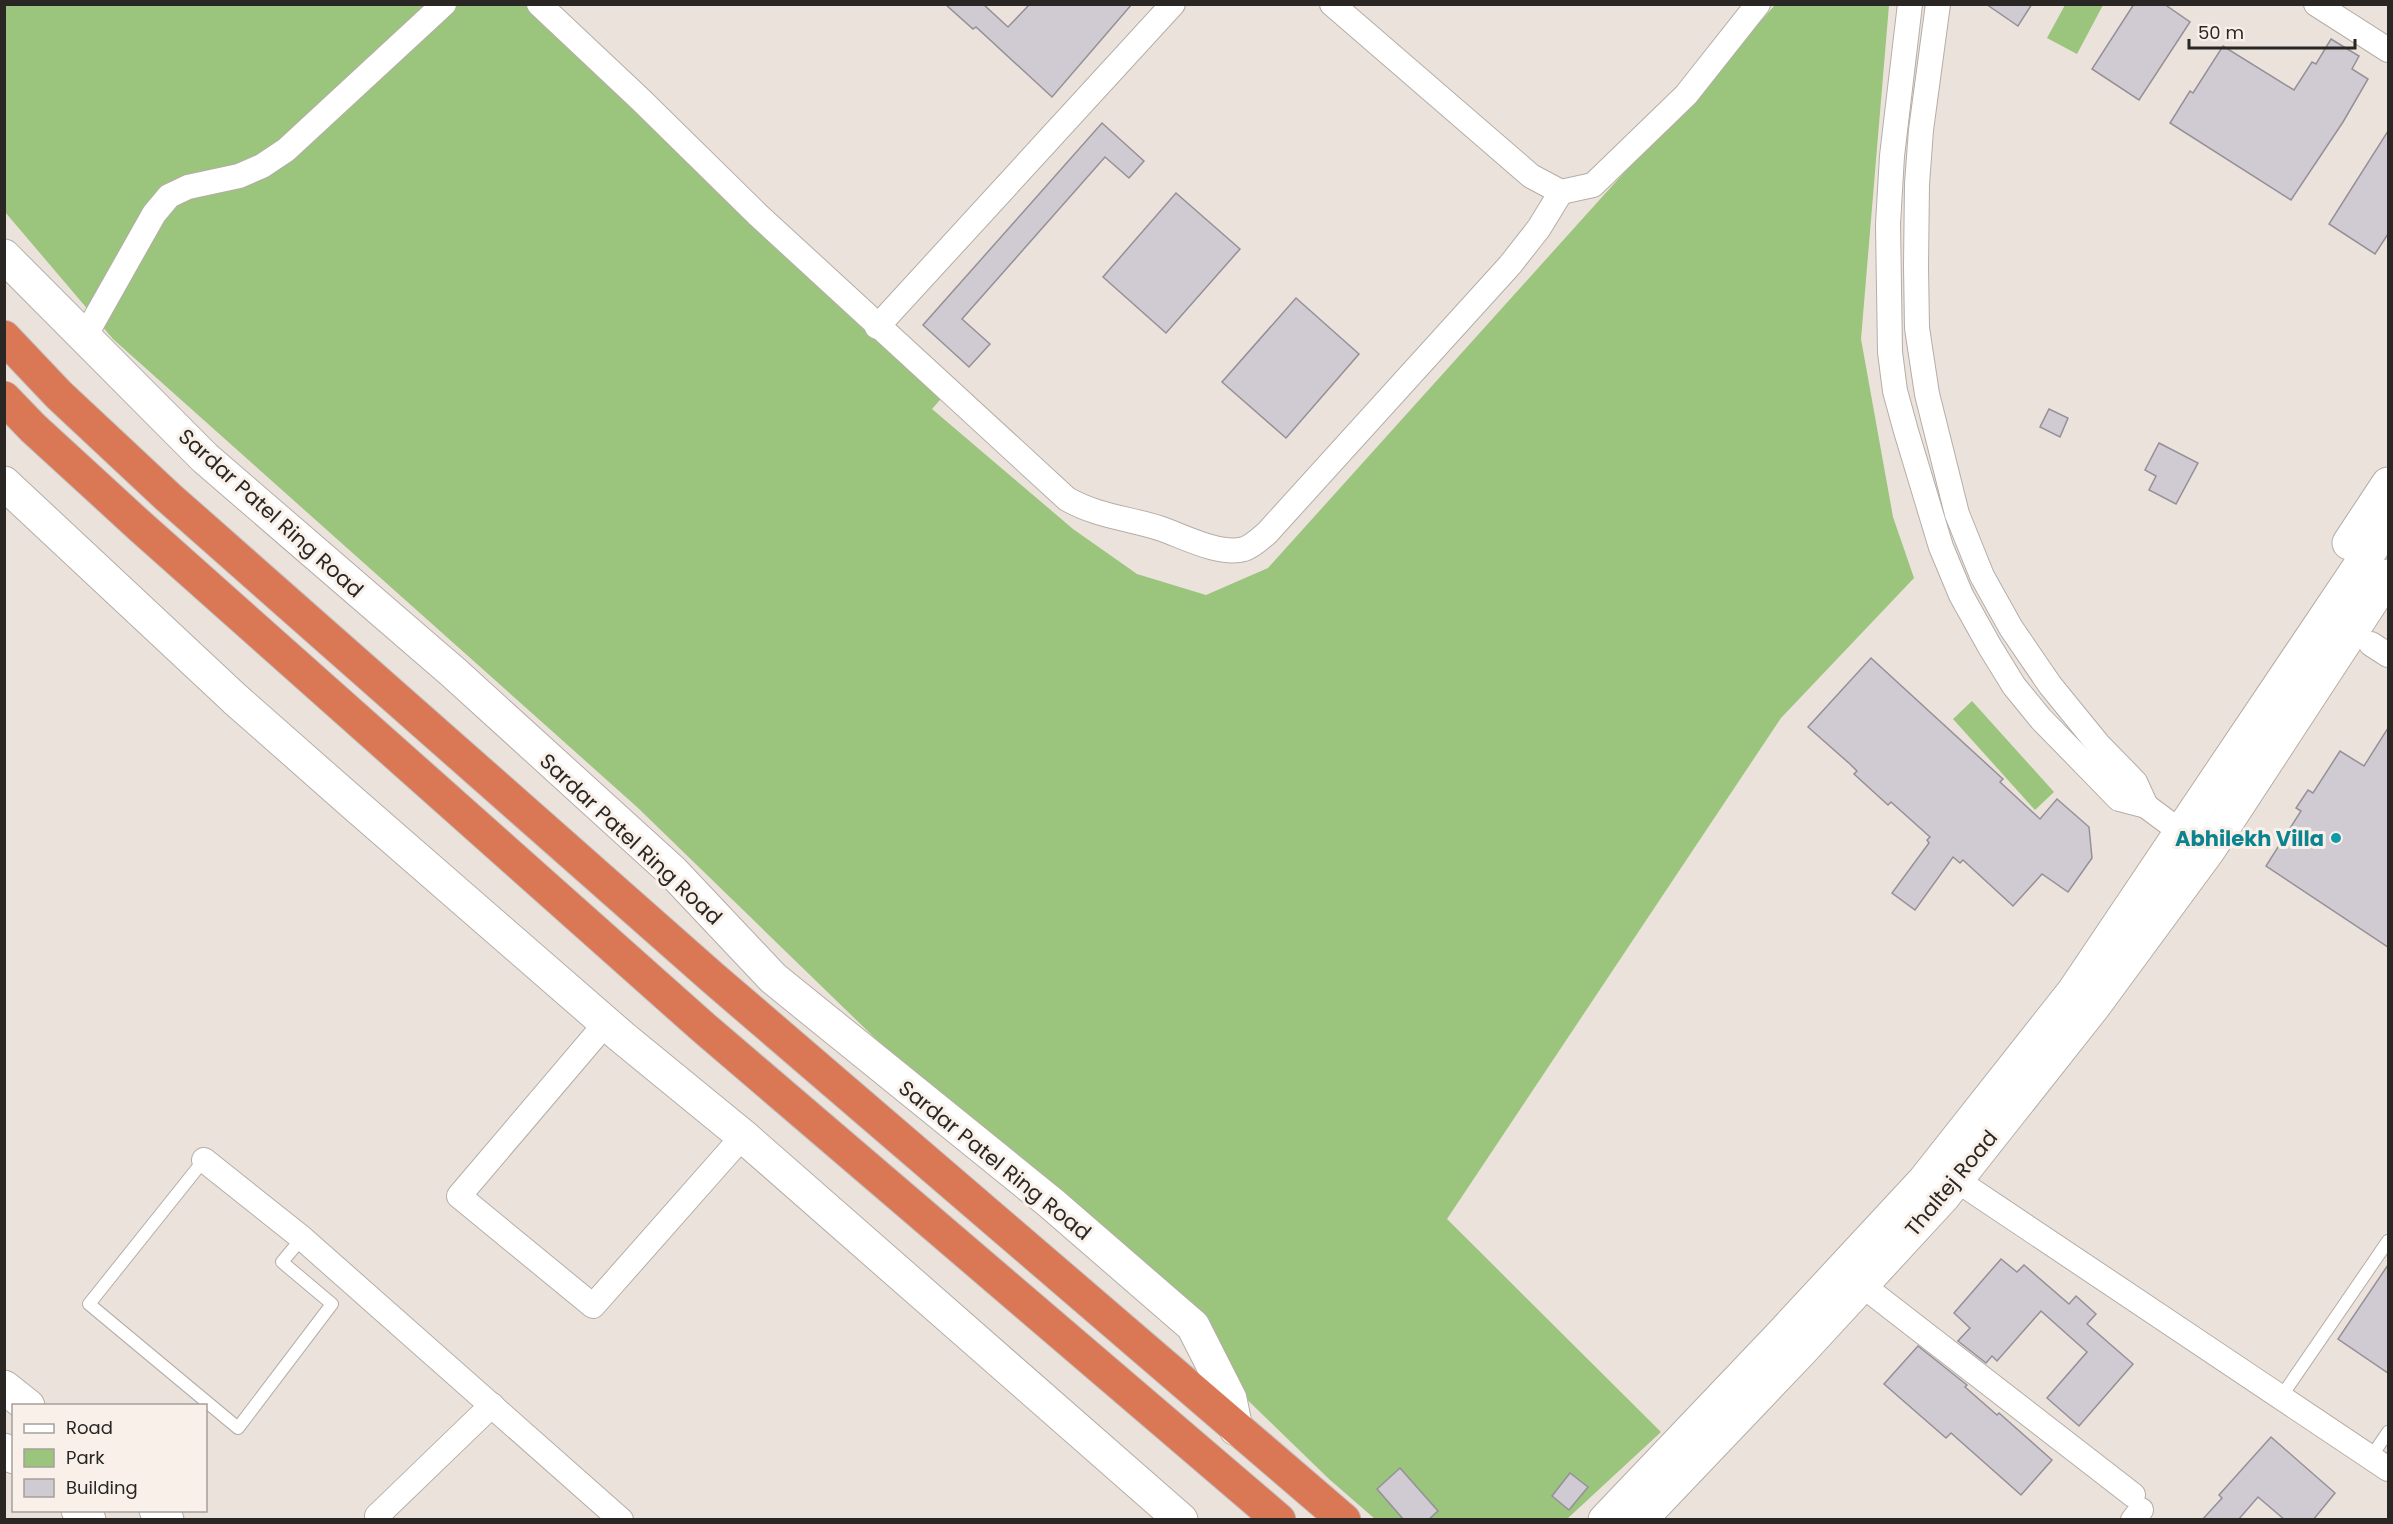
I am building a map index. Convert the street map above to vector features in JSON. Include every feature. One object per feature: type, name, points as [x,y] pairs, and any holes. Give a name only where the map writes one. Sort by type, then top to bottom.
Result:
[{"type":"highway","name":"Sardar Patel Ring Road","points":[[4,337],[59,395],[177,504],[713,978],[1344,1520]]},
{"type":"highway","points":[[4,398],[33,428],[141,527],[704,1028],[1279,1520]]},
{"type":"street","points":[[84,338],[154,214],[169,196],[188,187],[239,176],[262,166],[286,150],[444,4]]},
{"type":"street","points":[[539,4],[877,327],[1066,499],[1086,510],[1159,528],[1197,543],[1225,549],[1245,549],[1267,533],[1510,265],[1539,228],[1561,192]]},
{"type":"street","points":[[877,327],[1173,4]]},
{"type":"street","points":[[1332,4],[1531,176],[1561,192],[1593,185],[1686,95],[1758,4]]},
{"type":"street","points":[[1910,4],[1892,156],[1888,224],[1890,352],[1895,391],[1941,547],[1961,595],[1990,647],[2014,686],[2041,719],[2119,799],[2146,806],[2208,851]]},
{"type":"street","points":[[1938,4],[1921,130],[1917,184],[1917,327],[1926,394],[1957,514],[1983,576],[2011,628],[2050,685],[2098,744],[2134,782],[2146,806]]},
{"type":"street","points":[[2316,4],[2388,50]]},
{"type":"street","name":"Sardar Patel Ring Road","points":[[4,256],[205,458],[453,672],[673,872],[773,978],[1051,1203],[1193,1326],[1230,1399],[1236,1429]]},
{"type":"street","points":[[4,483],[235,699],[606,1023],[742,1136],[1181,1520]]},
{"type":"street","points":[[2201,802],[2211,749],[2388,484]]},
{"type":"street","points":[[2261,742],[2388,524]]},
{"type":"street","points":[[1605,1520],[1782,1334],[1946,1173],[2074,992],[2201,802],[2261,742],[2388,576]]},
{"type":"street","points":[[2229,819],[2282,775],[2383,639]]},
{"type":"street","name":"Thaltej Road","points":[[1640,1520],[1943,1197],[1946,1173],[2094,1006],[2208,851],[2229,819],[2261,742]]},
{"type":"street","points":[[606,1023],[459,1196],[593,1306],[742,1136]]},
{"type":"street","points":[[204,1160],[302,1238],[621,1520]]},
{"type":"street","points":[[1946,1173],[2380,1463]]},
{"type":"street","points":[[1862,1285],[2136,1508]]},
{"type":"street","points":[[4,1387],[25,1404]]},
{"type":"street","points":[[377,1516],[492,1405]]},
{"type":"lane","points":[[204,1160],[89,1305],[238,1428],[332,1304],[282,1262],[302,1238]]},
{"type":"lane","points":[[2281,1397],[2388,1241]]},
{"type":"lane","points":[[2380,1463],[2388,1432]]},
{"type":"green space","points":[[4,5],[554,5],[953,385],[932,409],[1073,529],[1137,574],[1206,595],[1268,568],[1775,5],[1889,5],[1861,339],[1893,517],[1914,578],[1781,718],[1447,1219],[1661,1432],[1567,1519],[1375,1519],[1329,1479],[637,807],[113,339],[5,212]]},
{"type":"green space","points":[[2065,5],[2103,5],[2077,54],[2047,38]]},
{"type":"green space","points":[[1972,701],[2054,792],[2035,810],[1953,719]]},
{"type":"building","points":[[945,4],[983,4],[1008,27],[1030,4],[1132,4],[1052,97],[976,27],[973,29]]},
{"type":"building","points":[[1986,4],[2032,4],[2018,26]]},
{"type":"building","points":[[2134,4],[2164,4],[2190,22],[2139,100],[2092,69]]},
{"type":"building","points":[[2331,39],[2359,56],[2352,69],[2368,79],[2343,122],[2291,200],[2170,123],[2190,91],[2193,93],[2223,46],[2294,90],[2312,62],[2316,64]]},
{"type":"building","points":[[1102,123],[1144,161],[1129,178],[1105,157],[962,319],[990,344],[969,367],[923,325]]},
{"type":"building","points":[[2388,131],[2388,234],[2375,254],[2329,224]]},
{"type":"building","points":[[1176,193],[1240,249],[1166,333],[1103,277]]},
{"type":"building","points":[[1296,298],[1359,354],[1286,438],[1222,382]]},
{"type":"building","points":[[2049,409],[2068,418],[2060,437],[2040,427]]},
{"type":"building","points":[[2159,443],[2198,463],[2176,504],[2149,490],[2156,476],[2145,470]]},
{"type":"building","points":[[1871,658],[2003,779],[2000,782],[2040,819],[2057,799],[2089,827],[2092,858],[2068,892],[2042,874],[2013,906],[1963,860],[1960,863],[1953,857],[1915,910],[1892,893],[1929,843],[1927,840],[1930,837],[1891,802],[1888,805],[1854,774],[1857,771],[1850,764],[1808,727]]},
{"type":"building","name":"Abhilekh Villa","points":[[2388,728],[2388,947],[2266,866],[2301,811],[2296,808],[2308,790],[2313,793],[2340,751],[2364,766]]},
{"type":"building","points":[[2001,1259],[2017,1272],[2024,1265],[2069,1304],[2076,1296],[2096,1314],[2087,1324],[2133,1364],[2079,1426],[2047,1398],[2087,1352],[2041,1311],[1997,1361],[1992,1356],[1986,1363],[1958,1341],[1970,1328],[1954,1313]]},
{"type":"building","points":[[2388,1265],[2388,1373],[2338,1339]]},
{"type":"building","points":[[1918,1346],[1967,1385],[1965,1387],[1997,1415],[1999,1413],[2052,1460],[2021,1495],[1951,1433],[1946,1438],[1884,1384]]},
{"type":"building","points":[[2271,1437],[2335,1493],[2313,1520],[2285,1520],[2258,1497],[2238,1520],[2202,1520],[2222,1498],[2219,1495]]},
{"type":"building","points":[[1400,1468],[1438,1511],[1428,1520],[1404,1520],[1377,1489]]},
{"type":"building","points":[[1570,1473],[1588,1487],[1569,1510],[1552,1496]]},
{"type":"place","name":"Abhilekh Villa","points":[[2336,838]]}]
